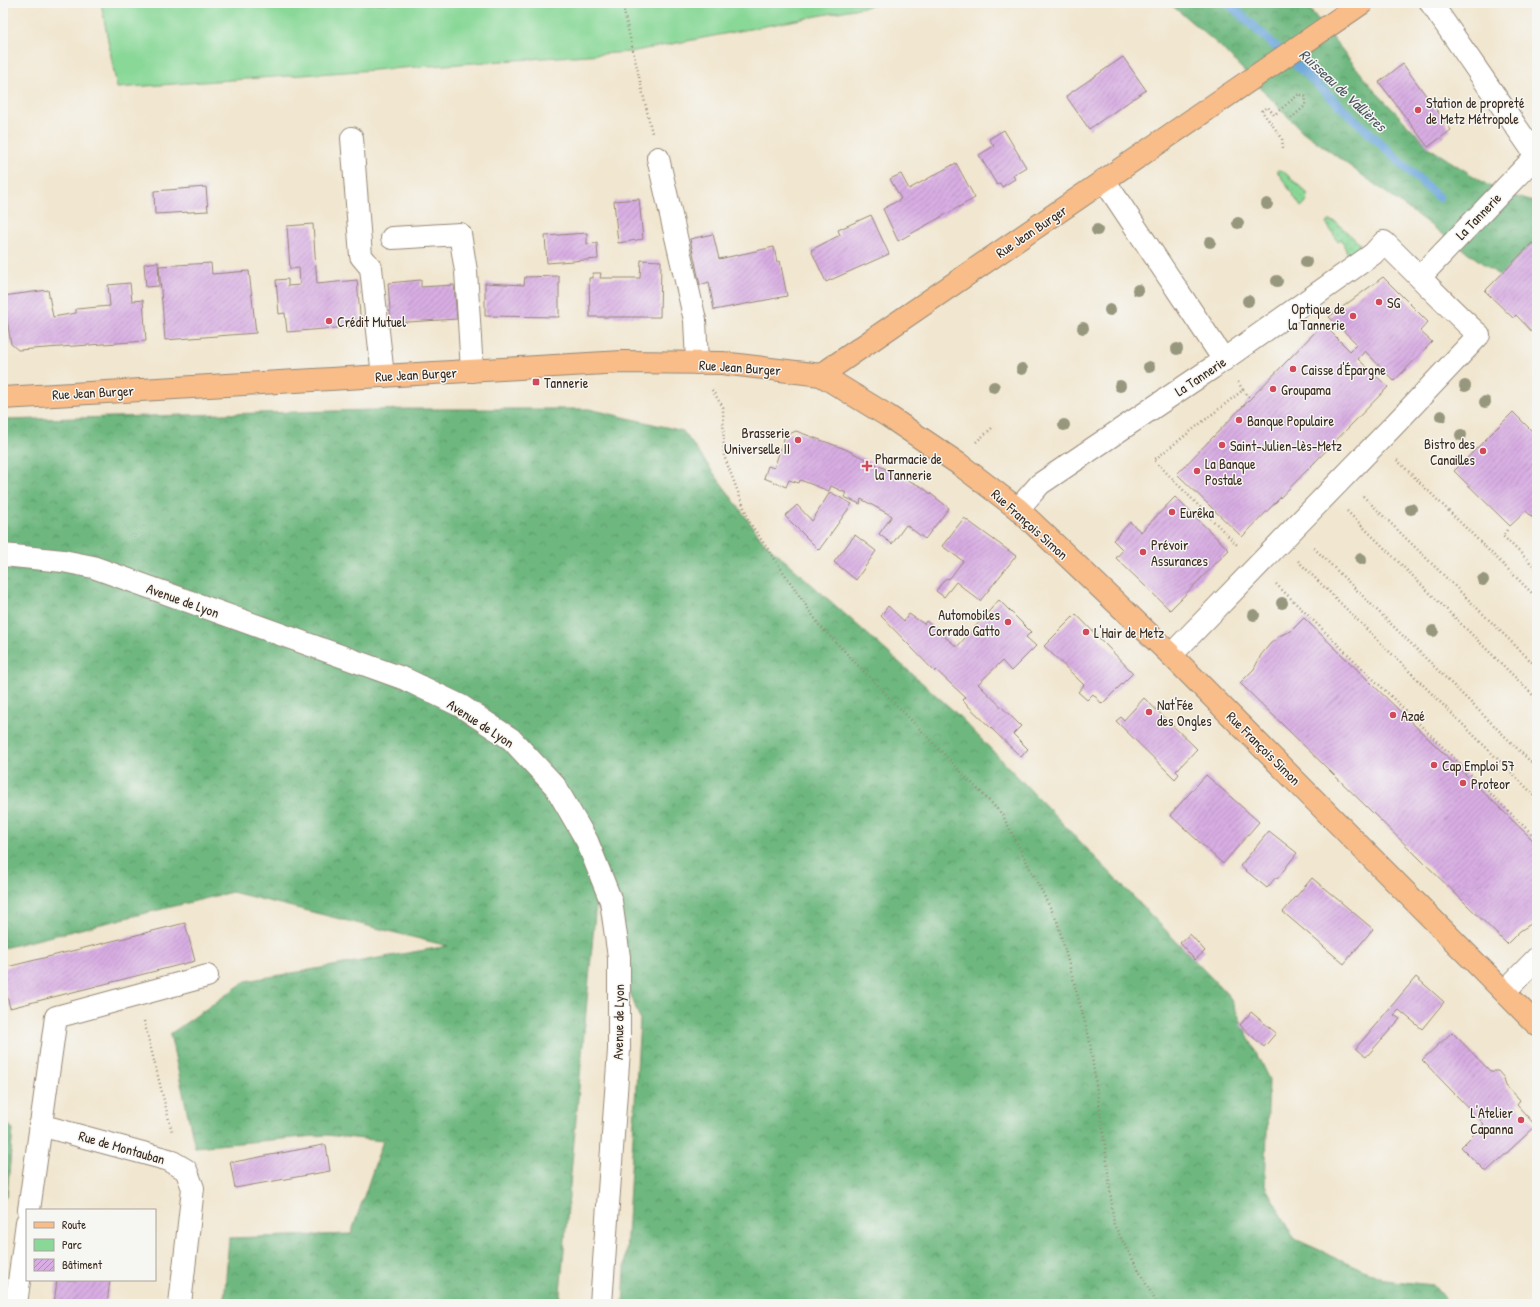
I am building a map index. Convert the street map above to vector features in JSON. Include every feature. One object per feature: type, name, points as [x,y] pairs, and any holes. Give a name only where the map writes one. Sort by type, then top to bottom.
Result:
[{"type":"main road","name":"Rue Jean Burger","points":[[3,398],[622,362],[722,363],[821,374],[1362,3]]},
{"type":"main road","name":"Rue François Simon","points":[[821,374],[946,455],[1018,509],[1171,655],[1537,1025]]},
{"type":"street","points":[[1431,3],[1537,157]]},
{"type":"street","points":[[352,138],[361,256],[371,268],[383,376]]},
{"type":"street","name":"La Tannerie","points":[[1018,509],[1040,484],[1224,360],[1373,254],[1384,242],[1420,276],[1537,157]]},
{"type":"street","points":[[658,158],[695,320],[697,363]]},
{"type":"street","points":[[1104,180],[1224,360]]},
{"type":"street","points":[[392,238],[460,234],[466,271],[472,371]]},
{"type":"street","points":[[1171,655],[1479,335],[1446,304],[1420,276]]},
{"type":"street","name":"Avenue de Lyon","points":[[3,554],[49,559],[93,567],[405,679],[461,706],[511,739],[555,786],[587,841],[611,901],[619,957],[619,1050],[601,1304]]},
{"type":"street","points":[[1505,991],[1537,958]]},
{"type":"street","points":[[29,1209],[56,1017],[207,976]]},
{"type":"street","name":"Rue de Montauban","points":[[40,1125],[169,1160],[186,1170],[193,1188],[180,1304]]},
{"type":"street","points":[[16,1304],[26,1229]]},
{"type":"path","points":[[622,3],[658,158]]},
{"type":"path","points":[[1246,83],[1262,111],[1282,138],[1284,148]]},
{"type":"path","points":[[1262,111],[1268,107],[1274,115],[1299,94],[1306,97],[1305,106],[1289,120]]},
{"type":"path","points":[[1224,360],[1250,399]]},
{"type":"path","points":[[697,363],[723,407],[724,456],[750,523],[820,626],[1002,814],[1056,921],[1089,1037],[1105,1145],[1114,1225],[1157,1304]]},
{"type":"path","points":[[1240,548],[1154,460],[1243,390]]},
{"type":"path","points":[[1377,442],[1537,598]]},
{"type":"path","points":[[1344,476],[1537,666]]},
{"type":"path","points":[[1328,493],[1537,699]]},
{"type":"path","points":[[1507,530],[1503,536],[1537,569]]},
{"type":"path","points":[[1287,535],[1537,768]]},
{"type":"path","points":[[1287,535],[1537,798]]},
{"type":"path","points":[[1276,583],[1537,839]]},
{"type":"path","points":[[138,995],[174,1140],[169,1160]]},
{"type":"green space","points":[[101,3],[885,3],[630,52],[117,88]]},
{"type":"green space","points":[[1169,3],[1305,3],[1374,90],[1431,149],[1497,191],[1537,203],[1537,248],[1532,243],[1500,276],[1302,131],[1220,46]]},
{"type":"green space","points":[[1277,171],[1283,171],[1308,194],[1308,198],[1301,207]]},
{"type":"green space","points":[[1329,221],[1336,222],[1360,244],[1360,251],[1350,259],[1341,239],[1338,241],[1326,223]]},
{"type":"green space","points":[[409,409],[589,409],[683,431],[764,542],[956,713],[1229,996],[1269,1080],[1265,1186],[1295,1239],[1386,1280],[1433,1285],[1449,1304],[623,1304],[640,1019],[596,903],[559,1304],[224,1304],[229,1238],[351,1234],[383,1141],[326,1135],[195,1147],[170,1034],[246,981],[448,946],[232,892],[3,948],[3,420]]},
{"type":"green space","points":[[3,1120],[13,1129],[7,1195],[3,1198]]},
{"type":"building","points":[[1123,57],[1146,90],[1089,129],[1066,96]]},
{"type":"building","name":"Station de propreté de Metz Métropole","points":[[1403,64],[1451,130],[1428,147],[1379,82]]},
{"type":"building","points":[[1004,130],[1026,167],[1013,175],[1015,179],[1002,187],[1000,183],[997,185],[979,155],[994,146],[989,139]]},
{"type":"building","points":[[956,163],[975,198],[898,241],[883,209],[901,199],[890,179],[901,174],[909,189]]},
{"type":"building","points":[[206,187],[208,211],[155,214],[154,191]]},
{"type":"building","points":[[639,199],[643,239],[618,243],[614,201]]},
{"type":"building","points":[[871,215],[889,254],[826,282],[811,250],[840,235],[838,230]]},
{"type":"building","points":[[313,224],[317,284],[357,280],[361,326],[287,332],[285,313],[279,314],[276,280],[288,279],[288,286],[300,285],[299,268],[290,269],[287,226]]},
{"type":"building","points":[[587,233],[587,244],[597,243],[598,259],[547,263],[545,236]]},
{"type":"building","points":[[713,234],[719,259],[774,247],[777,262],[780,261],[787,296],[714,310],[709,282],[700,285],[690,239]]},
{"type":"building","points":[[1532,243],[1537,248],[1537,337],[1516,315],[1513,318],[1485,291]]},
{"type":"building","points":[[641,260],[661,261],[660,317],[590,317],[589,278],[593,278],[593,273],[601,273],[600,278],[640,278]]},
{"type":"building","points":[[158,262],[159,286],[146,287],[144,264]]},
{"type":"building","points":[[211,263],[212,274],[249,271],[256,333],[165,340],[159,266]]},
{"type":"building","points":[[559,276],[559,317],[485,316],[485,283],[524,285],[525,277]]},
{"type":"building","points":[[1383,277],[1428,322],[1420,331],[1432,342],[1394,381],[1365,351],[1358,359],[1388,387],[1242,537],[1177,474],[1323,324],[1350,351],[1357,344],[1329,317]]},
{"type":"building","points":[[421,280],[421,287],[454,285],[457,319],[391,323],[388,283]]},
{"type":"building","points":[[130,283],[132,301],[143,300],[146,341],[18,350],[11,344],[3,296],[48,290],[53,317],[76,313],[76,309],[110,306],[108,285]]},
{"type":"building","points":[[1513,412],[1537,436],[1537,522],[1526,511],[1510,526],[1454,471]]},
{"type":"building","points":[[796,431],[845,449],[922,487],[949,508],[925,539],[906,525],[892,544],[879,534],[892,516],[861,499],[860,504],[844,497],[846,493],[831,486],[829,491],[800,480],[799,483],[789,480],[786,487],[764,478],[768,466],[774,468],[785,436]]},
{"type":"building","points":[[830,492],[852,504],[819,550],[785,516],[797,505],[812,521]]},
{"type":"building","points":[[1175,497],[1229,550],[1170,610],[1116,558],[1123,550],[1113,540],[1130,522],[1141,532]]},
{"type":"building","points":[[964,518],[1016,556],[980,601],[956,582],[944,597],[936,591],[945,579],[950,578],[963,561],[942,546]]},
{"type":"building","points":[[855,535],[876,551],[856,580],[834,562]]},
{"type":"building","points":[[999,600],[1031,632],[1026,637],[1036,646],[1011,671],[1002,661],[978,684],[1021,726],[1013,734],[1028,749],[1021,757],[962,700],[965,697],[936,670],[935,672],[881,616],[888,606],[904,621],[909,614],[924,624],[926,621],[957,647]]},
{"type":"building","points":[[1076,614],[1133,673],[1102,704],[1093,694],[1087,700],[1078,692],[1084,685],[1044,646]]},
{"type":"building","points":[[1304,618],[1537,844],[1537,920],[1520,931],[1507,944],[1240,683],[1254,669],[1261,655],[1270,644],[1281,635],[1291,631]]},
{"type":"building","points":[[1144,698],[1197,749],[1176,771],[1179,774],[1175,779],[1116,721],[1121,717],[1124,720]]},
{"type":"building","points":[[1206,775],[1259,822],[1223,864],[1170,815]]},
{"type":"building","points":[[1269,831],[1297,853],[1277,879],[1276,877],[1267,888],[1240,866]]},
{"type":"building","points":[[1312,878],[1373,929],[1344,964],[1283,912]]},
{"type":"building","points":[[185,923],[195,961],[10,1008],[3,979],[3,968]]},
{"type":"building","points":[[1190,934],[1205,951],[1195,960],[1180,943]]},
{"type":"building","points":[[1416,977],[1444,1002],[1422,1029],[1399,1010],[1394,1015],[1400,1019],[1366,1057],[1356,1048]]},
{"type":"building","points":[[1251,1012],[1276,1033],[1264,1047],[1240,1025]]},
{"type":"building","points":[[1452,1032],[1490,1071],[1498,1071],[1504,1078],[1506,1086],[1520,1101],[1517,1105],[1536,1126],[1486,1172],[1461,1147],[1484,1124],[1422,1060]]},
{"type":"building","points":[[326,1145],[330,1171],[235,1188],[230,1161],[234,1162]]},
{"type":"building","points":[[57,1281],[110,1281],[107,1304],[54,1304]]},
{"type":"waterway","name":"Ruisseau de Vallières","points":[[1228,3],[1439,198]]},
{"type":"place","name":"Station de propreté de Metz Métropole","points":[[1418,110]]},
{"type":"place","name":"SG","points":[[1379,302]]},
{"type":"place","name":"Optique de la Tannerie","points":[[1353,316]]},
{"type":"place","name":"Crédit Mutuel","points":[[329,321]]},
{"type":"place","name":"Caisse d'Épargne","points":[[1293,369]]},
{"type":"place","name":"Tannerie","points":[[536,382]]},
{"type":"place","name":"Groupama","points":[[1273,389]]},
{"type":"place","name":"Banque Populaire","points":[[1239,420]]},
{"type":"place","name":"Brasserie Universelle II","points":[[798,440]]},
{"type":"place","name":"Saint-Julien-lès-Metz","points":[[1222,445]]},
{"type":"place","name":"Bistro des Canailles","points":[[1483,451]]},
{"type":"place","name":"Pharmacie de la Tannerie","points":[[867,466]]},
{"type":"place","name":"La Banque Postale","points":[[1197,471]]},
{"type":"place","name":"Eurêka","points":[[1172,512]]},
{"type":"place","name":"Prévoir Assurances","points":[[1143,552]]},
{"type":"place","name":"Automobiles Corrado Gatto","points":[[1008,622]]},
{"type":"place","name":"L'Hair de Metz","points":[[1086,632]]},
{"type":"place","name":"Nat'Fée des Ongles","points":[[1149,712]]},
{"type":"place","name":"Azaé","points":[[1393,715]]},
{"type":"place","name":"Cap Emploi 57","points":[[1434,765]]},
{"type":"place","name":"Proteor","points":[[1463,783]]},
{"type":"place","name":"L'Atelier Capanna","points":[[1521,1120]]}]
